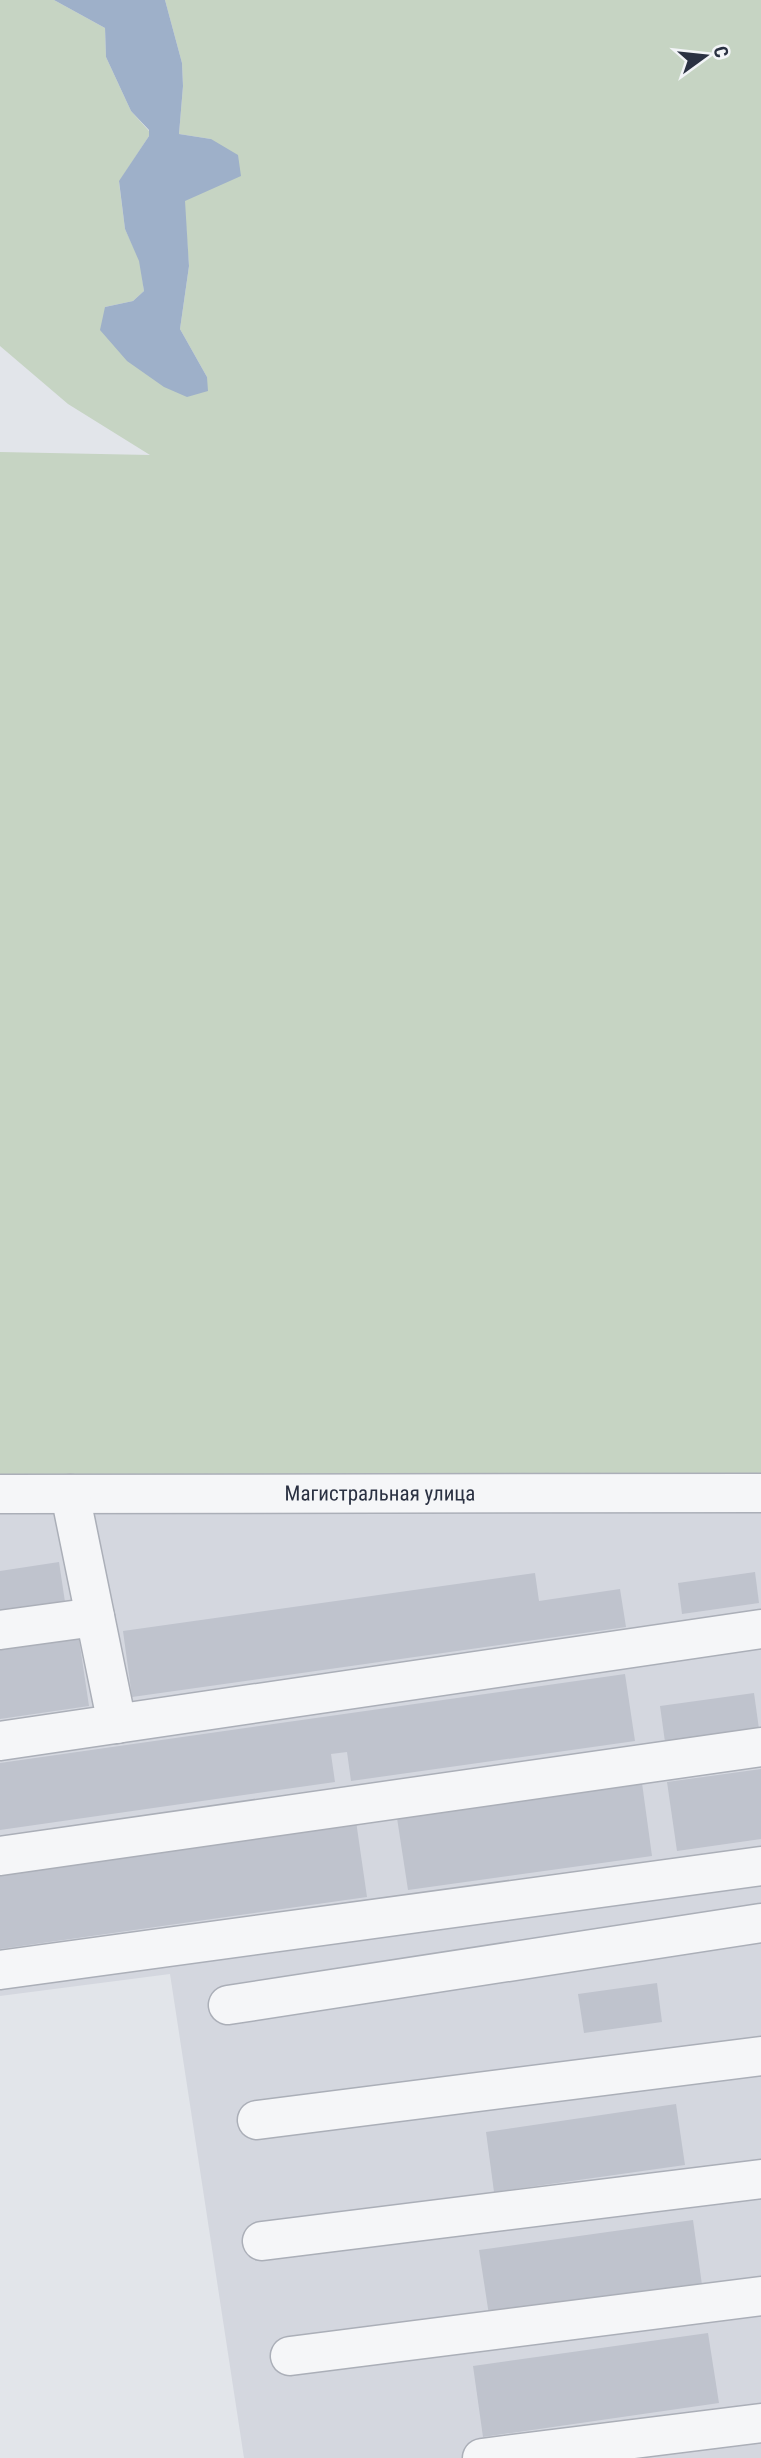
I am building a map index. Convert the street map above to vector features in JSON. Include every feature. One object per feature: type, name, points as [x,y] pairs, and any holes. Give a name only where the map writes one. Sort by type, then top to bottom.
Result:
[{"type":"street","name":"Магистральная улица","points":[[0,1494],[761,1493]]},
{"type":"street","points":[[70,1494],[117,1724]]},
{"type":"street","points":[[0,1630],[95,1617]]},
{"type":"street","points":[[0,1741],[761,1629]]},
{"type":"street","points":[[0,1856],[761,1746]]},
{"type":"street","points":[[0,1970],[761,1866]]},
{"type":"street","points":[[228,2004],[761,1923]]},
{"type":"street","points":[[257,2120],[761,2056]]},
{"type":"street","points":[[262,2241],[761,2179]]},
{"type":"street","points":[[290,2356],[761,2296]]},
{"type":"street","points":[[482,2458],[761,2423]]},
{"type":"shaded area","points":[[761,1497],[761,2458],[244,2458],[170,1974],[0,1996],[0,1500]]},
{"type":"green space","points":[[0,0],[54,0],[105,28],[106,57],[131,111],[149,131],[149,136],[119,182],[125,229],[140,261],[144,291],[133,301],[105,307],[207,377],[180,329],[189,266],[184,201],[211,139],[179,134],[182,63],[165,0],[761,0],[761,1484],[0,1474],[0,452],[150,455],[68,404],[0,346]]},
{"type":"water","points":[[54,0],[165,0],[182,63],[179,134],[211,139],[238,155],[241,176],[185,201],[189,266],[180,329],[207,377],[208,391],[187,397],[164,387],[127,361],[100,330],[105,307],[133,301],[144,291],[139,261],[125,229],[119,181],[149,136],[149,130],[131,111],[106,57],[105,28]]},
{"type":"building","points":[[59,1562],[65,1602],[0,1611],[0,1571]]},
{"type":"building","points":[[755,1572],[759,1603],[682,1614],[678,1583]]},
{"type":"building","points":[[535,1573],[539,1601],[620,1589],[626,1627],[132,1697],[123,1631]]},
{"type":"building","points":[[79,1639],[89,1706],[0,1719],[0,1650]]},
{"type":"building","points":[[625,1674],[635,1741],[351,1781],[347,1752],[331,1754],[335,1782],[0,1830],[0,1763]]},
{"type":"building","points":[[754,1693],[759,1729],[665,1742],[660,1706]]},
{"type":"building","points":[[761,1769],[761,1839],[677,1851],[667,1782]]},
{"type":"building","points":[[642,1783],[652,1856],[408,1890],[397,1818]]},
{"type":"building","points":[[356,1821],[367,1897],[0,1949],[0,1872]]},
{"type":"building","points":[[657,1983],[662,2022],[584,2033],[578,1994]]},
{"type":"building","points":[[676,2104],[685,2165],[494,2192],[486,2132]]},
{"type":"building","points":[[693,2220],[702,2285],[489,2315],[479,2250]]},
{"type":"building","points":[[708,2333],[719,2403],[483,2437],[473,2366]]}]
